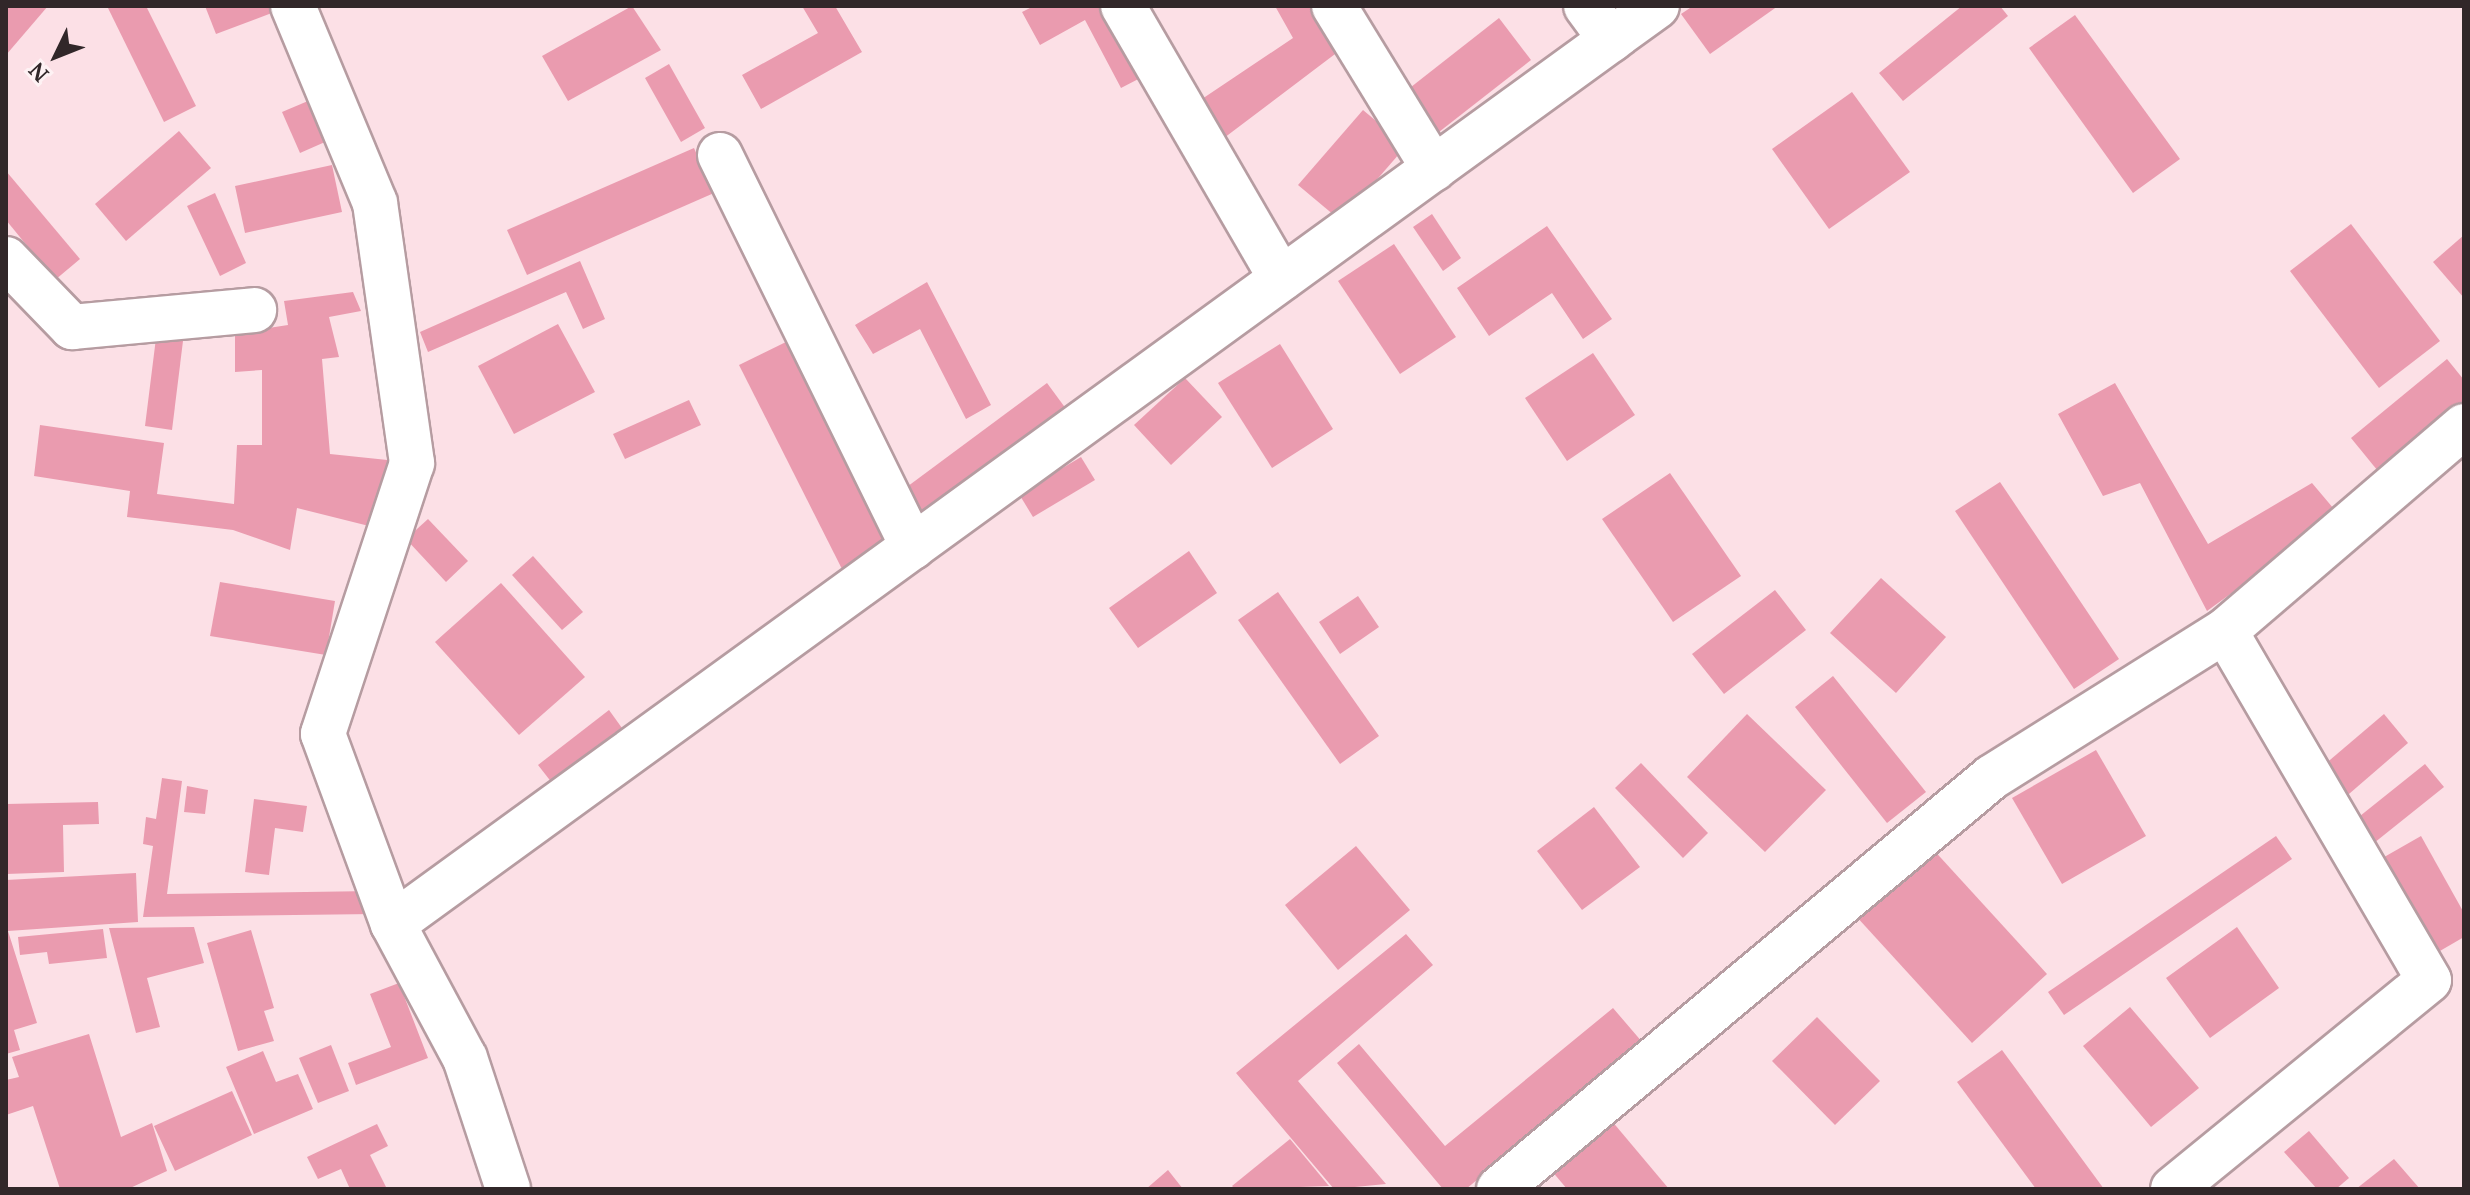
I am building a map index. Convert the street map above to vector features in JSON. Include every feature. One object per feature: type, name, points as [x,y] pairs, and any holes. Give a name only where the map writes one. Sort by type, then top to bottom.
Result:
[{"type":"street","points":[[293,6],[375,203],[412,463],[323,734],[393,924],[465,1058],[508,1189]]},
{"type":"street","points":[[1123,6],[1281,279]]},
{"type":"street","points":[[1334,6],[1434,169]]},
{"type":"street","points":[[393,924],[1434,169],[1599,23],[1657,6]]},
{"type":"street","points":[[720,155],[913,547]]},
{"type":"street","points":[[6,259],[72,327],[254,310]]},
{"type":"street","points":[[1499,1189],[1992,777],[2225,631],[2464,426]]},
{"type":"street","points":[[2173,1189],[2429,980],[2225,631]]},
{"type":"building","points":[[6,6],[48,6],[6,55]]},
{"type":"building","points":[[107,6],[146,6],[196,106],[164,122]]},
{"type":"building","points":[[205,6],[275,6],[277,11],[216,34]]},
{"type":"building","points":[[632,6],[661,50],[568,101],[542,56]]},
{"type":"building","points":[[802,6],[835,6],[862,52],[761,109],[742,75],[818,33]]},
{"type":"building","points":[[1034,6],[1112,6],[1148,74],[1121,88],[1085,20],[1040,45],[1022,12]]},
{"type":"building","points":[[1275,6],[1319,6],[1343,48],[1220,141],[1199,101],[1293,38]]},
{"type":"building","points":[[1693,6],[1778,6],[1710,54],[1681,14]]},
{"type":"building","points":[[1962,6],[2000,6],[2008,16],[1903,101],[1879,73]]},
{"type":"building","points":[[2075,15],[2180,159],[2133,193],[2029,48]]},
{"type":"building","points":[[1499,18],[1531,60],[1430,139],[1397,98]]},
{"type":"building","points":[[669,64],[705,128],[681,142],[645,78]]},
{"type":"building","points":[[1852,92],[1910,172],[1829,229],[1772,149]]},
{"type":"building","points":[[308,101],[325,142],[300,153],[282,112]]},
{"type":"building","points":[[1363,110],[1406,146],[1341,221],[1298,185]]},
{"type":"building","points":[[179,131],[211,168],[126,241],[95,204]]},
{"type":"building","points":[[694,148],[714,193],[527,275],[507,230]]},
{"type":"building","points":[[332,165],[342,212],[245,233],[235,186]]},
{"type":"building","points":[[6,171],[80,259],[55,280],[6,220]]},
{"type":"building","points":[[215,193],[246,263],[220,276],[187,206]]},
{"type":"building","points":[[1432,214],[1461,258],[1443,271],[1413,227]]},
{"type":"building","points":[[2351,224],[2440,341],[2379,388],[2290,271]]},
{"type":"building","points":[[1547,226],[1612,319],[1583,339],[1552,293],[1489,336],[1457,288]]},
{"type":"building","points":[[2464,235],[2464,298],[2433,262]]},
{"type":"building","points":[[1394,244],[1456,337],[1400,374],[1338,281]]},
{"type":"building","points":[[580,261],[605,319],[583,329],[566,292],[428,352],[420,332]]},
{"type":"building","points":[[927,282],[991,405],[966,419],[920,329],[873,354],[855,325]]},
{"type":"building","points":[[353,292],[361,311],[329,317],[339,357],[322,359],[330,454],[397,461],[369,526],[297,508],[290,550],[233,530],[127,517],[130,491],[34,476],[40,425],[164,443],[157,494],[234,504],[237,445],[262,445],[262,370],[235,372],[235,333],[288,325],[284,301]]},
{"type":"building","points":[[558,324],[595,392],[514,434],[478,366]]},
{"type":"building","points":[[156,338],[183,341],[172,430],[145,426]]},
{"type":"building","points":[[790,340],[893,545],[843,571],[739,365]]},
{"type":"building","points":[[1280,344],[1333,429],[1272,468],[1218,383]]},
{"type":"building","points":[[1593,353],[1635,415],[1567,461],[1525,398]]},
{"type":"building","points":[[2447,359],[2464,380],[2464,408],[2382,476],[2351,438]]},
{"type":"building","points":[[1185,378],[1222,417],[1171,465],[1134,425]]},
{"type":"building","points":[[1047,383],[1072,417],[922,529],[896,495]]},
{"type":"building","points":[[2115,383],[2208,544],[2312,483],[2339,515],[2207,611],[2140,483],[2103,496],[2058,414]]},
{"type":"building","points":[[689,400],[701,425],[625,459],[613,434]]},
{"type":"building","points":[[1081,457],[1095,480],[1033,517],[1019,494]]},
{"type":"building","points":[[1670,473],[1741,576],[1673,622],[1602,519]]},
{"type":"building","points":[[2000,482],[2119,659],[2074,689],[1955,511]]},
{"type":"building","points":[[428,519],[468,561],[446,582],[406,539]]},
{"type":"building","points":[[1189,551],[1217,593],[1138,648],[1109,608]]},
{"type":"building","points":[[533,556],[583,612],[562,630],[512,575]]},
{"type":"building","points":[[1881,578],[1946,637],[1896,693],[1830,633]]},
{"type":"building","points":[[220,582],[335,601],[326,655],[210,636]]},
{"type":"building","points":[[501,583],[585,677],[519,735],[435,642]]},
{"type":"building","points":[[1775,590],[1806,630],[1724,694],[1692,654]]},
{"type":"building","points":[[1278,592],[1379,736],[1340,764],[1238,620]]},
{"type":"building","points":[[1358,596],[1379,627],[1340,654],[1319,622]]},
{"type":"building","points":[[1833,676],[1926,792],[1887,823],[1795,707]]},
{"type":"building","points":[[609,710],[627,735],[556,788],[538,765]]},
{"type":"building","points":[[1747,714],[1826,790],[1765,852],[1687,777]]},
{"type":"building","points":[[2384,714],[2408,743],[2342,800],[2317,771]]},
{"type":"building","points":[[2096,750],[2146,836],[2062,884],[2012,798]]},
{"type":"building","points":[[1641,763],[1708,833],[1683,858],[1615,788]]},
{"type":"building","points":[[2425,764],[2444,787],[2364,851],[2345,828]]},
{"type":"building","points":[[162,778],[182,781],[167,894],[374,891],[375,914],[143,917],[153,846],[143,844],[146,817],[156,819]]},
{"type":"building","points":[[187,786],[208,790],[205,814],[184,812]]},
{"type":"building","points":[[254,799],[307,806],[303,832],[275,828],[269,875],[245,872]]},
{"type":"building","points":[[98,802],[99,824],[63,825],[64,872],[6,874],[6,804]]},
{"type":"building","points":[[1594,807],[1640,867],[1582,910],[1537,851]]},
{"type":"building","points":[[2276,836],[2292,859],[2064,1015],[2048,992]]},
{"type":"building","points":[[2421,836],[2464,913],[2464,937],[2433,955],[2379,860]]},
{"type":"building","points":[[1356,846],[1410,910],[1338,970],[1285,905]]},
{"type":"building","points":[[1930,846],[2047,974],[1972,1043],[1855,915]]},
{"type":"building","points":[[136,873],[138,922],[8,931],[37,1023],[14,1030],[20,1050],[6,1054],[6,880]]},
{"type":"building","points":[[194,927],[204,963],[147,978],[160,1027],[136,1033],[109,928]]},
{"type":"building","points":[[2237,927],[2279,988],[2210,1038],[2166,978]]},
{"type":"building","points":[[103,929],[107,958],[49,964],[47,952],[20,955],[18,937]]},
{"type":"building","points":[[251,930],[274,1008],[264,1011],[274,1041],[238,1051],[207,943]]},
{"type":"building","points":[[1406,934],[1433,965],[1298,1081],[1386,1184],[1334,1189],[1236,1073]]},
{"type":"building","points":[[399,983],[428,1058],[356,1085],[348,1063],[391,1047],[370,994]]},
{"type":"building","points":[[2130,1007],[2199,1088],[2151,1127],[2083,1046]]},
{"type":"building","points":[[1613,1008],[1643,1043],[1466,1189],[1443,1189],[1337,1063],[1359,1044],[1445,1146]]},
{"type":"building","points":[[1817,1017],[1880,1081],[1835,1125],[1772,1061]]},
{"type":"building","points":[[89,1034],[121,1137],[152,1123],[167,1171],[128,1189],[60,1189],[33,1106],[6,1115],[6,1080],[19,1077],[12,1057]]},
{"type":"building","points":[[331,1045],[349,1091],[318,1103],[299,1058]]},
{"type":"building","points":[[2002,1050],[2104,1189],[2036,1189],[1957,1082]]},
{"type":"building","points":[[263,1051],[276,1082],[298,1074],[313,1109],[254,1134],[226,1067]]},
{"type":"building","points":[[232,1091],[252,1135],[175,1171],[154,1126]]},
{"type":"building","points":[[1611,1120],[1669,1189],[1567,1189],[1551,1170]]},
{"type":"building","points":[[377,1124],[388,1146],[370,1155],[386,1187],[350,1189],[341,1169],[318,1179],[307,1157]]},
{"type":"building","points":[[2309,1131],[2349,1178],[2336,1189],[2317,1189],[2284,1152]]},
{"type":"building","points":[[1290,1139],[1329,1186],[1235,1189],[1232,1186]]},
{"type":"building","points":[[2394,1159],[2420,1189],[2356,1189]]},
{"type":"building","points":[[1168,1170],[1183,1189],[1146,1189]]}]
